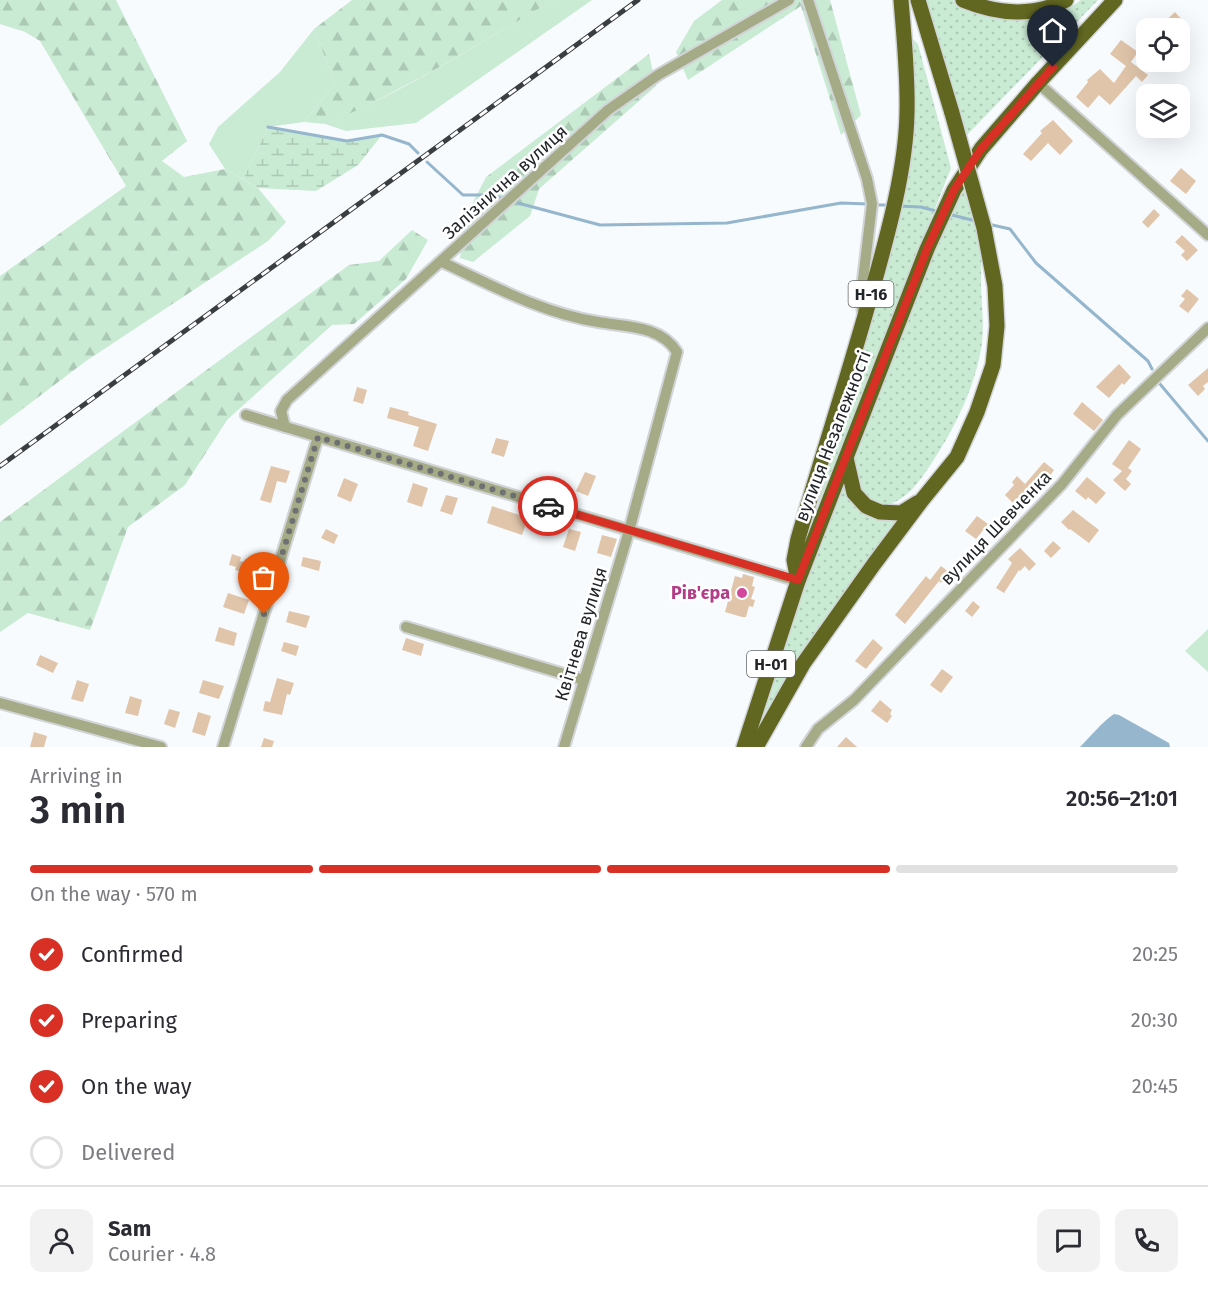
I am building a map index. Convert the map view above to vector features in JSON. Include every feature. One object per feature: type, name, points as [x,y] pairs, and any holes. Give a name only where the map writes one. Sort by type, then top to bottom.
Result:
[{"type":"main road","name":"Н-16","points":[[798,580],[795,560],[798,539],[864,321],[890,222],[900,169],[907,115],[906,48],[901,0]]},
{"type":"main road","points":[[756,747],[803,664],[922,500],[957,457],[977,412],[993,365],[997,326],[995,286],[984,228],[918,0]]},
{"type":"main road","points":[[963,0],[1010,13],[1037,11],[1066,0]]},
{"type":"main road","name":"Н-01","points":[[1038,83],[1115,0]]},
{"type":"main road","name":"вулиця Незалежності","points":[[744,747],[798,580],[927,249],[954,190],[981,149],[1038,83]]},
{"type":"main road","points":[[846,458],[854,493],[867,506],[880,512],[901,513],[922,500]]},
{"type":"street","name":"Залізнична вулиця","points":[[285,427],[281,411],[287,400],[608,110],[658,75],[789,0]]},
{"type":"street","points":[[808,0],[867,179],[872,204],[861,297],[864,321]]},
{"type":"street","points":[[1038,83],[1208,235]]},
{"type":"street","name":"Квітнева вулиця","points":[[442,262],[538,307],[597,322],[634,326],[670,341],[677,352],[628,531],[564,747]]},
{"type":"street","name":"вулиця Шевченка","points":[[806,747],[818,729],[854,699],[1062,484],[1117,415],[1208,328]]},
{"type":"street","points":[[246,415],[798,580]]},
{"type":"street","points":[[223,747],[318,437]]},
{"type":"street","points":[[406,627],[584,680]]},
{"type":"street","points":[[0,703],[161,747]]},
{"type":"green space","points":[[0,0],[116,0],[187,141],[162,161],[184,177],[225,169],[258,188],[286,222],[268,241],[86,361],[0,426],[0,276],[126,186],[40,41],[25,32],[0,24]]},
{"type":"green space","points":[[352,0],[554,0],[436,69],[353,113],[325,124],[304,122],[335,84],[314,29]]},
{"type":"green space","points":[[554,0],[592,0],[416,123],[346,131],[325,124],[413,82]]},
{"type":"green space","points":[[722,0],[830,0],[861,115],[841,135],[801,6],[688,80],[676,52],[694,21]]},
{"type":"green space","points":[[926,0],[953,0],[1055,13],[1081,0],[1098,0],[962,140]]},
{"type":"green space","points":[[314,29],[335,84],[304,122],[268,127],[243,179],[225,169],[209,144],[218,127],[280,72]]},
{"type":"green space","points":[[911,37],[918,44],[951,168],[822,495],[798,550],[891,242]]},
{"type":"green space","points":[[649,54],[656,86],[539,189],[530,216],[473,262],[460,258],[465,218],[486,177]]},
{"type":"green space","points":[[268,127],[347,141],[382,135],[358,165],[316,191],[258,188],[243,179]]},
{"type":"green space","points":[[968,188],[978,221],[981,246],[983,336],[975,374],[957,419],[922,476],[904,496],[879,507],[865,496],[857,485],[854,472],[856,454],[912,303],[957,197]]},
{"type":"green space","points":[[412,230],[428,240],[406,279],[354,324],[332,325],[227,420],[185,485],[128,527],[90,630],[28,613],[0,632],[0,522],[349,265],[379,261]]},
{"type":"green space","points":[[847,476],[848,492],[899,517],[753,730],[801,587]]},
{"type":"green space","points":[[1208,629],[1208,672],[1185,651]]},
{"type":"water","points":[[1114,714],[1169,743],[1170,747],[1080,747]]},
{"type":"building","points":[[1175,12],[1180,18],[1169,18]]},
{"type":"building","points":[[1121,40],[1136,51],[1131,62],[1136,66],[1136,72],[1144,72],[1148,75],[1142,82],[1136,76],[1110,105],[1099,95],[1088,108],[1076,97],[1088,82],[1087,80],[1100,69],[1114,83],[1126,66],[1110,54]]},
{"type":"building","points":[[1053,120],[1073,141],[1060,155],[1048,143],[1031,161],[1023,154],[1042,133],[1040,131]]},
{"type":"building","points":[[1181,168],[1196,181],[1186,194],[1170,181]]},
{"type":"building","points":[[1154,209],[1160,215],[1148,228],[1142,222]]},
{"type":"building","points":[[1182,235],[1198,250],[1187,261],[1181,255],[1185,251],[1175,242]]},
{"type":"building","points":[[1187,289],[1199,299],[1188,313],[1179,306],[1185,299],[1181,296]]},
{"type":"building","points":[[1119,364],[1131,377],[1124,385],[1122,383],[1109,398],[1096,387]]},
{"type":"building","points":[[1208,368],[1208,382],[1198,396],[1188,385]]},
{"type":"building","points":[[357,387],[367,390],[363,404],[353,401]]},
{"type":"building","points":[[1082,402],[1103,420],[1094,431],[1073,414]]},
{"type":"building","points":[[390,407],[437,424],[428,451],[413,446],[419,427],[387,418]]},
{"type":"building","points":[[496,438],[509,441],[504,457],[491,453]]},
{"type":"building","points":[[1129,440],[1141,449],[1128,468],[1132,471],[1126,479],[1131,484],[1125,491],[1113,480],[1122,471],[1112,464]]},
{"type":"building","points":[[1044,462],[1054,470],[1044,484],[1038,479],[1015,505],[1005,495],[1014,485],[1012,482],[1017,476],[1025,484]]},
{"type":"building","points":[[271,466],[290,471],[286,483],[277,481],[271,503],[260,500]]},
{"type":"building","points":[[585,472],[596,476],[588,496],[576,491]]},
{"type":"building","points":[[1087,477],[1106,493],[1096,504],[1088,497],[1086,500],[1075,491]]},
{"type":"building","points":[[344,478],[358,484],[351,502],[337,496]]},
{"type":"building","points":[[413,483],[428,488],[422,507],[407,502]]},
{"type":"building","points":[[446,495],[458,498],[452,515],[440,511]]},
{"type":"building","points":[[492,506],[528,518],[522,535],[487,523]]},
{"type":"building","points":[[1073,510],[1099,530],[1089,543],[1061,522]]},
{"type":"building","points":[[977,516],[988,524],[976,539],[965,531]]},
{"type":"building","points":[[326,529],[338,535],[334,544],[321,538]]},
{"type":"building","points":[[569,529],[581,532],[575,551],[563,547]]},
{"type":"building","points":[[602,535],[617,539],[611,557],[597,553]]},
{"type":"building","points":[[1053,541],[1061,548],[1051,558],[1044,551]]},
{"type":"building","points":[[1020,548],[1036,564],[1029,571],[1025,566],[1019,570],[1004,593],[996,588],[1012,563],[1008,559]]},
{"type":"building","points":[[232,554],[241,557],[240,561],[253,564],[250,574],[235,570],[236,567],[229,565]]},
{"type":"building","points":[[303,557],[321,561],[319,571],[301,566]]},
{"type":"building","points":[[941,566],[949,572],[941,583],[939,581],[905,624],[895,615],[926,576],[930,580]]},
{"type":"building","name":"Рів'єра","points":[[743,574],[754,577],[752,586],[755,587],[751,599],[755,600],[753,607],[749,606],[746,617],[725,612],[735,576],[742,578]]},
{"type":"building","points":[[228,593],[249,600],[244,614],[223,607]]},
{"type":"building","points":[[973,601],[980,607],[972,617],[965,611]]},
{"type":"building","points":[[289,611],[310,616],[306,628],[286,622]]},
{"type":"building","points":[[219,627],[237,633],[234,646],[215,641]]},
{"type":"building","points":[[406,638],[424,644],[421,656],[402,650]]},
{"type":"building","points":[[873,639],[883,648],[866,669],[855,661]]},
{"type":"building","points":[[284,642],[299,646],[296,656],[281,651]]},
{"type":"building","points":[[40,655],[58,663],[53,673],[36,665]]},
{"type":"building","points":[[942,669],[953,677],[941,693],[930,685]]},
{"type":"building","points":[[277,678],[294,683],[290,695],[287,694],[282,715],[263,711],[265,701],[270,702]]},
{"type":"building","points":[[77,680],[89,684],[83,702],[71,699]]},
{"type":"building","points":[[203,680],[224,686],[219,699],[199,693]]},
{"type":"building","points":[[130,696],[142,700],[138,716],[125,713]]},
{"type":"building","points":[[880,700],[892,710],[890,714],[892,716],[887,723],[871,711]]},
{"type":"building","points":[[169,709],[180,712],[175,728],[164,724]]},
{"type":"building","points":[[198,712],[211,716],[205,736],[192,732]]},
{"type":"building","points":[[34,732],[47,736],[44,747],[30,747]]},
{"type":"building","points":[[846,737],[857,747],[837,747]]},
{"type":"building","points":[[264,738],[274,741],[272,747],[261,747]]},
{"type":"waterway","points":[[268,127],[347,141],[382,135],[409,144],[418,153]]},
{"type":"waterway","points":[[427,162],[463,195],[492,195],[501,198]]},
{"type":"waterway","points":[[518,203],[600,225],[727,223],[841,203],[868,204]]},
{"type":"waterway","points":[[875,205],[887,205]]},
{"type":"waterway","points":[[899,206],[921,207],[936,211]]},
{"type":"waterway","points":[[952,215],[976,221]]},
{"type":"waterway","points":[[988,224],[1010,229],[1036,263],[1148,361],[1152,369]]},
{"type":"waterway","points":[[1160,384],[1208,441]]},
{"type":"railway","points":[[0,466],[638,0]]},
{"type":"way so far","points":[[264,614],[318,437],[548,506]]},
{"type":"place","name":"Рів'єра","points":[[742,593]]},
{"type":"route","points":[[548,506],[798,580],[927,249],[954,190],[981,149],[1053,67]]}]
